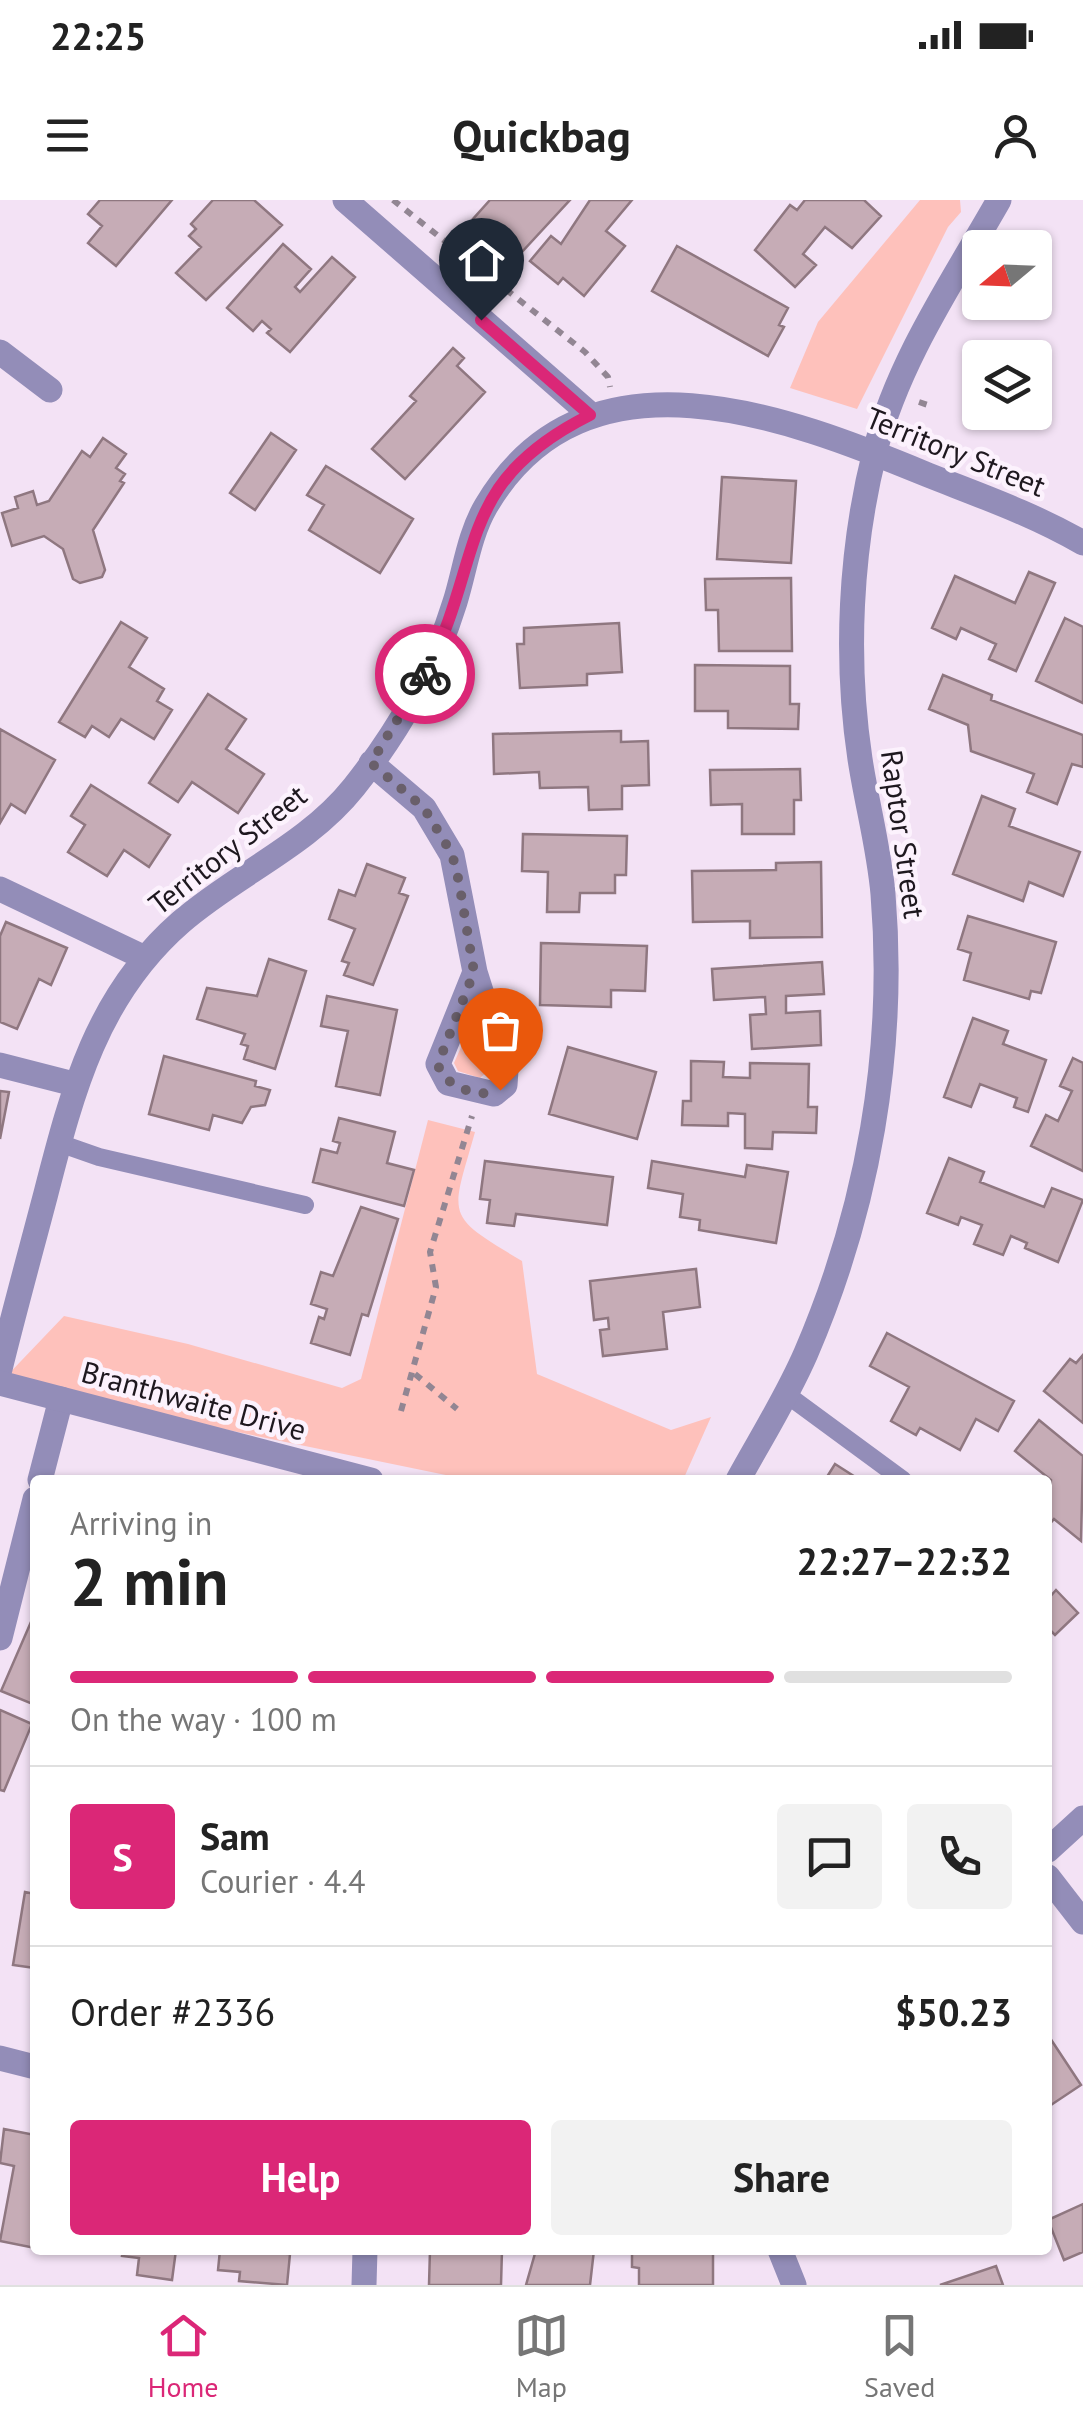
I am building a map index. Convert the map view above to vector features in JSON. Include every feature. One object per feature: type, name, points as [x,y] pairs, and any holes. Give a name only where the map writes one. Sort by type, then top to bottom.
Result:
[{"type":"street","points":[[344,200],[603,412]]},
{"type":"street","name":"Raptor Street","points":[[741,1475],[786,1394],[822,1312],[857,1209],[880,1077],[885,1018],[882,893],[860,760],[852,635],[856,561],[875,453],[893,394],[926,325],[999,200]]},
{"type":"street","points":[[0,352],[50,390]]},
{"type":"street","name":"Territory Street","points":[[0,1369],[74,1084],[90,1041],[116,994],[183,921],[257,871],[322,818],[371,763],[435,656],[483,510],[503,479],[558,431],[603,412],[668,405],[731,410],[815,430],[1013,506],[1083,542]]},
{"type":"street","points":[[371,763],[424,808],[452,854],[474,972]]},
{"type":"street","points":[[0,888],[145,958]]},
{"type":"street","points":[[0,1065],[74,1084]]},
{"type":"street","name":"Branthwaite Drive","points":[[0,1383],[352,1475]]},
{"type":"street","points":[[41,1475],[61,1399]]},
{"type":"street","points":[[0,1638],[30,1519]]},
{"type":"street","points":[[1052,1846],[1083,1818]]},
{"type":"street","points":[[1052,1882],[1083,1922]]},
{"type":"street","points":[[0,2058],[30,2065]]},
{"type":"street","points":[[364,2255],[364,2285]]},
{"type":"street","points":[[782,2255],[794,2285]]},
{"type":"lane","points":[[59,1143],[99,1157],[306,1206]]},
{"type":"lane","points":[[786,1394],[897,1475]]},
{"type":"path","points":[[394,200],[585,352],[608,377],[603,412]]},
{"type":"path","points":[[401,1411],[415,1374],[436,1286],[430,1252],[472,1116]]},
{"type":"path","points":[[415,1374],[457,1409]]},
{"type":"shaded area","points":[[920,200],[960,200],[961,212],[948,227],[857,409],[790,388],[818,322]]},
{"type":"shaded area","points":[[473,1020],[489,1070],[480,1078],[458,1071],[454,1063]]},
{"type":"shaded area","points":[[428,1120],[475,1132],[461,1182],[460,1211],[478,1233],[522,1261],[537,1374],[671,1430],[711,1417],[685,1475],[446,1475],[0,1383],[64,1316],[188,1344],[342,1388],[361,1379]]},
{"type":"building","points":[[100,200],[172,200],[116,266],[88,243],[102,226],[88,214]]},
{"type":"building","points":[[213,200],[254,200],[282,225],[206,300],[176,273],[201,247],[189,236],[196,229],[191,224]]},
{"type":"building","points":[[490,200],[570,200],[521,253],[508,241],[503,246],[473,219]]},
{"type":"building","points":[[590,200],[632,200],[606,231],[625,246],[584,296],[563,278],[558,284],[530,261],[551,236],[561,244]]},
{"type":"building","points":[[805,200],[864,200],[881,216],[852,248],[825,227],[803,254],[816,265],[795,287],[755,250],[790,205],[797,210]]},
{"type":"building","points":[[283,244],[311,269],[295,287],[300,292],[332,257],[355,277],[290,352],[267,333],[271,329],[262,321],[253,331],[227,308]]},
{"type":"building","points":[[677,246],[788,308],[779,325],[784,327],[768,356],[652,291]]},
{"type":"building","points":[[453,348],[464,358],[457,366],[485,392],[405,479],[372,449],[416,401],[410,396]]},
{"type":"building","points":[[271,433],[296,450],[255,510],[230,493]]},
{"type":"building","points":[[103,438],[126,454],[116,468],[125,474],[120,481],[124,483],[93,530],[105,570],[102,577],[80,583],[73,579],[63,549],[44,536],[12,546],[2,513],[18,508],[15,497],[33,491],[37,505],[49,501],[82,451],[90,457]]},
{"type":"building","points":[[326,466],[413,519],[380,573],[309,530],[324,505],[307,495]]},
{"type":"building","points":[[722,477],[796,481],[791,563],[717,559]]},
{"type":"building","points":[[1029,572],[1055,583],[1016,671],[989,659],[996,644],[961,628],[956,639],[932,628],[955,576],[1015,603]]},
{"type":"building","points":[[791,578],[792,651],[719,651],[718,610],[706,610],[705,579]]},
{"type":"building","points":[[1065,618],[1083,627],[1083,703],[1036,681]]},
{"type":"building","points":[[121,622],[147,638],[129,667],[164,689],[157,701],[172,710],[154,739],[121,719],[109,737],[92,726],[85,737],[59,722]]},
{"type":"building","points":[[619,623],[622,672],[587,674],[587,685],[520,688],[517,644],[524,644],[524,628]]},
{"type":"building","points":[[695,665],[790,666],[790,704],[799,704],[798,729],[728,728],[728,711],[695,711]]},
{"type":"building","points":[[943,675],[992,695],[991,700],[1083,735],[1083,767],[1072,764],[1057,804],[1027,792],[1034,774],[971,751],[968,725],[929,709]]},
{"type":"building","points":[[208,694],[246,719],[226,749],[264,774],[238,813],[192,782],[178,802],[149,783]]},
{"type":"building","points":[[0,729],[55,760],[25,813],[11,804],[0,823]]},
{"type":"building","points":[[621,731],[621,742],[648,741],[649,785],[622,786],[622,809],[589,810],[588,787],[540,788],[539,772],[494,774],[493,734]]},
{"type":"building","points":[[800,769],[801,800],[794,800],[794,834],[742,834],[742,804],[711,805],[710,770]]},
{"type":"building","points":[[91,785],[170,835],[149,867],[124,850],[107,876],[68,852],[85,825],[71,816]]},
{"type":"building","points":[[982,796],[1015,809],[1009,826],[1080,852],[1063,896],[1029,882],[1023,901],[953,874]]},
{"type":"building","points":[[523,834],[627,836],[626,875],[615,875],[615,893],[580,893],[579,912],[547,912],[548,872],[522,871]]},
{"type":"building","points":[[821,862],[822,937],[750,938],[750,921],[693,922],[692,871],[776,870],[776,863]]},
{"type":"building","points":[[367,864],[405,878],[399,893],[408,896],[373,985],[344,975],[349,963],[342,961],[355,929],[329,919],[339,890],[355,896]]},
{"type":"building","points":[[968,916],[1056,942],[1041,993],[1031,991],[1029,999],[964,980],[971,953],[958,949]]},
{"type":"building","points":[[6,922],[67,948],[51,985],[39,979],[17,1029],[0,1022],[0,936]]},
{"type":"building","points":[[541,943],[647,946],[645,991],[611,990],[611,1007],[540,1005]]},
{"type":"building","points":[[269,959],[306,971],[275,1069],[244,1059],[248,1046],[241,1044],[245,1034],[197,1019],[207,988],[257,996]]},
{"type":"building","points":[[822,962],[824,994],[786,996],[786,1013],[820,1011],[821,1045],[752,1049],[750,1015],[766,1014],[765,997],[714,1000],[712,969]]},
{"type":"building","points":[[327,996],[397,1010],[380,1095],[336,1086],[348,1031],[321,1026]]},
{"type":"building","points":[[973,1018],[1008,1031],[1003,1044],[1046,1060],[1028,1112],[1014,1107],[1017,1098],[980,1084],[971,1107],[944,1097]]},
{"type":"building","points":[[568,1047],[656,1072],[637,1139],[549,1114]]},
{"type":"building","points":[[164,1056],[256,1081],[255,1086],[270,1090],[265,1105],[251,1107],[242,1123],[213,1115],[209,1130],[149,1114]]},
{"type":"building","points":[[1073,1058],[1083,1063],[1083,1171],[1031,1146],[1046,1115],[1058,1121],[1072,1091],[1060,1086]]},
{"type":"building","points":[[691,1061],[724,1062],[723,1077],[750,1078],[750,1063],[809,1064],[808,1107],[817,1107],[816,1133],[773,1132],[772,1149],[745,1148],[745,1114],[728,1113],[728,1126],[682,1125],[683,1101],[691,1101]]},
{"type":"building","points":[[0,1091],[9,1092],[0,1139]]},
{"type":"building","points":[[339,1118],[395,1132],[387,1163],[414,1170],[404,1206],[313,1182],[321,1149],[337,1153],[340,1143],[333,1141]]},
{"type":"building","points":[[949,1158],[984,1172],[980,1182],[1044,1207],[1052,1188],[1083,1200],[1058,1262],[1025,1248],[1027,1243],[1011,1236],[1003,1255],[974,1244],[982,1225],[961,1217],[958,1225],[927,1213]]},
{"type":"building","points":[[485,1161],[613,1177],[607,1225],[516,1214],[514,1226],[487,1223],[490,1200],[480,1199]]},
{"type":"building","points":[[652,1161],[745,1177],[747,1165],[788,1172],[776,1243],[699,1230],[700,1220],[680,1217],[683,1194],[648,1188]]},
{"type":"building","points":[[361,1207],[398,1219],[368,1316],[362,1314],[350,1355],[311,1343],[319,1317],[324,1319],[327,1309],[311,1304],[321,1272],[333,1276]]},
{"type":"building","points":[[696,1269],[700,1307],[663,1312],[667,1349],[603,1356],[600,1330],[609,1329],[608,1318],[594,1320],[590,1281]]},
{"type":"building","points":[[887,1333],[1014,1401],[998,1431],[976,1419],[960,1450],[920,1428],[916,1435],[891,1421],[909,1387],[870,1366]]},
{"type":"building","points":[[1083,1355],[1083,1423],[1044,1391],[1070,1359],[1076,1363]]},
{"type":"building","points":[[1039,1420],[1083,1456],[1081,1541],[1054,1519],[1052,1521],[1052,1475],[1045,1475],[1015,1451]]},
{"type":"building","points":[[835,1464],[852,1475],[828,1475]]},
{"type":"building","points":[[1056,1590],[1078,1613],[1055,1635],[1052,1632],[1052,1594]]},
{"type":"building","points":[[30,1624],[30,1703],[1,1691]]},
{"type":"building","points":[[0,1710],[30,1723],[30,1729],[4,1791],[0,1790]]},
{"type":"building","points":[[25,1892],[30,1893],[30,1967],[13,1965]]},
{"type":"building","points":[[1052,2041],[1081,2085],[1052,2104]]},
{"type":"building","points":[[4,2129],[30,2134],[30,2247],[0,2241],[14,2166],[0,2163]]},
{"type":"building","points":[[1083,2204],[1083,2252],[1064,2260],[1052,2230],[1052,2218]]},
{"type":"building","points":[[175,2255],[172,2280],[137,2275],[139,2258],[122,2256]]},
{"type":"building","points":[[220,2255],[290,2255],[287,2285],[239,2281],[240,2272],[218,2270]]},
{"type":"building","points":[[430,2255],[502,2255],[501,2285],[429,2285]]},
{"type":"building","points":[[535,2255],[593,2255],[590,2285],[526,2285]]},
{"type":"building","points":[[632,2255],[713,2255],[713,2285],[639,2285],[639,2268],[632,2267]]},
{"type":"building","points":[[996,2266],[1003,2285],[940,2285]]},
{"type":"way so far","points":[[425,674],[371,763],[424,808],[452,854],[459,882],[474,972],[438,1064],[440,1073],[448,1083],[487,1094],[500,1090]]},
{"type":"route","points":[[425,674],[455,602],[483,510],[503,479],[528,454],[558,431],[590,415],[481,320]]}]
